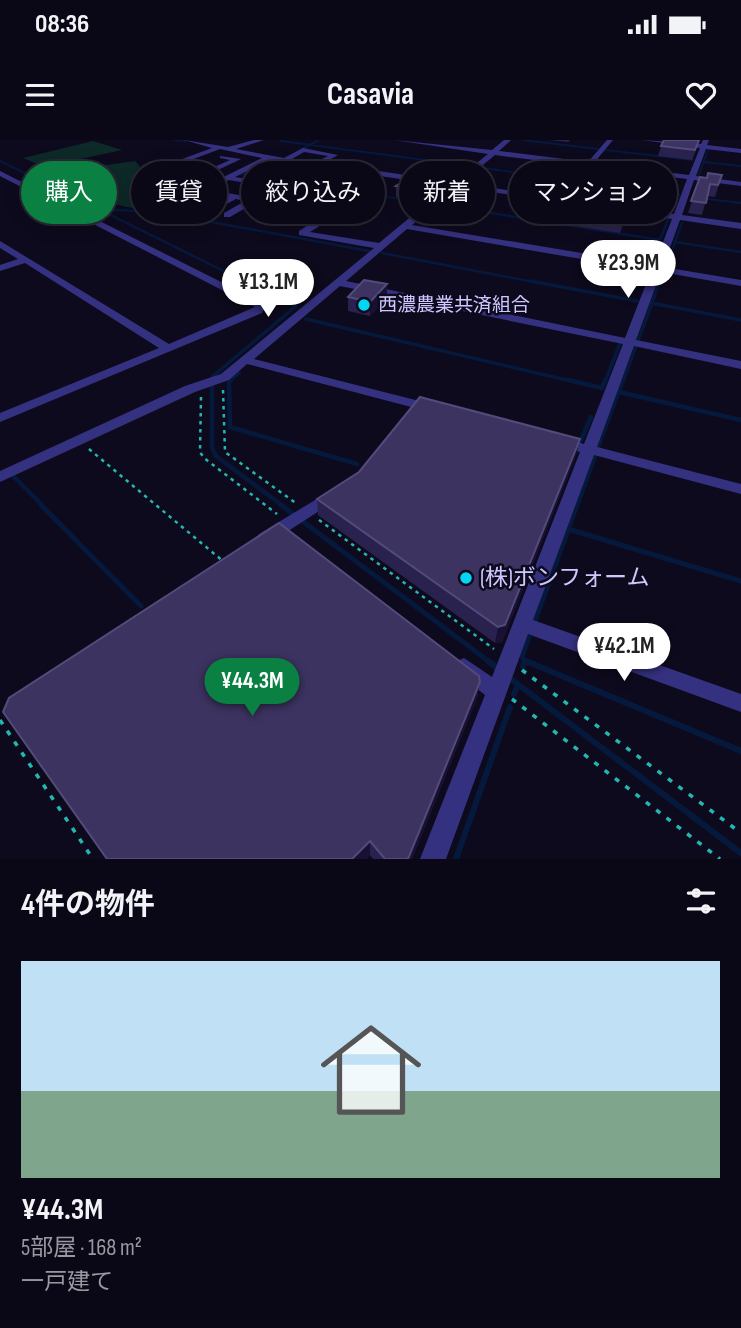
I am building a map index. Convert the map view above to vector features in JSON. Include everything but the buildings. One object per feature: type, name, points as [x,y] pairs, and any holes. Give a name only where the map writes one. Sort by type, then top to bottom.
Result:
[{"type":"street","points":[[187,140],[293,161]]},
{"type":"street","points":[[228,150],[261,140]]},
{"type":"street","points":[[397,140],[566,161]]},
{"type":"street","points":[[482,161],[508,140]]},
{"type":"street","points":[[592,161],[610,140]]},
{"type":"street","points":[[645,140],[704,143],[741,151]]},
{"type":"street","points":[[677,214],[704,143]]},
{"type":"street","points":[[182,161],[218,148]]},
{"type":"street","points":[[285,160],[303,150],[335,155],[324,161]]},
{"type":"street","points":[[202,154],[238,159],[227,164]]},
{"type":"street","points":[[228,178],[270,157]]},
{"type":"street","points":[[0,173],[261,306],[258,311],[0,418]]},
{"type":"street","points":[[677,175],[741,184]]},
{"type":"street","points":[[228,178],[241,180]]},
{"type":"street","points":[[227,196],[241,198]]},
{"type":"street","points":[[227,201],[234,197]]},
{"type":"street","points":[[227,215],[241,207]]},
{"type":"street","points":[[677,217],[741,226]]},
{"type":"street","points":[[316,224],[302,233],[380,246]]},
{"type":"street","points":[[0,477],[211,382],[245,360],[406,224]]},
{"type":"street","points":[[433,859],[673,224]]},
{"type":"street","points":[[404,226],[741,283]]},
{"type":"street","points":[[0,244],[167,348]]},
{"type":"street","points":[[0,268],[26,260]]},
{"type":"street","points":[[337,282],[741,365]]},
{"type":"street","points":[[245,360],[411,410],[442,411]]},
{"type":"street","points":[[549,439],[741,489]]},
{"type":"street","points":[[227,564],[352,482]]},
{"type":"street","points":[[522,624],[741,703]]},
{"type":"street","points":[[454,660],[499,689]]},
{"type":"path","points":[[211,382],[225,452],[294,522]]},
{"type":"path","points":[[211,382],[200,452],[204,458],[294,522],[509,662],[741,832]]},
{"type":"path","points":[[79,440],[227,564]]},
{"type":"path","points":[[499,689],[720,859]]},
{"type":"path","points":[[0,720],[93,859]]},
{"type":"green space","points":[[93,141],[122,150],[72,161],[30,161],[23,158]]},
{"type":"green space","points":[[131,162],[131,208],[117,204],[117,164]]},
{"type":"waterway","points":[[174,140],[186,141]]},
{"type":"waterway","points":[[310,145],[319,140]]},
{"type":"waterway","points":[[522,140],[598,149]]},
{"type":"waterway","points":[[281,141],[310,145]]},
{"type":"waterway","points":[[298,151],[310,145]]},
{"type":"waterway","points":[[310,145],[432,161]]},
{"type":"waterway","points":[[605,150],[693,160]]},
{"type":"waterway","points":[[704,162],[708,150]]},
{"type":"waterway","points":[[0,161],[21,171]]},
{"type":"waterway","points":[[698,177],[704,162]]},
{"type":"waterway","points":[[704,162],[741,166]]},
{"type":"waterway","points":[[495,170],[679,195]]},
{"type":"waterway","points":[[385,197],[399,199]]},
{"type":"waterway","points":[[708,199],[741,203],[732,202]]},
{"type":"waterway","points":[[117,210],[163,213],[369,251]]},
{"type":"waterway","points":[[495,214],[509,216]]},
{"type":"waterway","points":[[117,218],[248,283]]},
{"type":"waterway","points":[[665,269],[682,223]]},
{"type":"waterway","points":[[560,224],[660,240],[666,224]]},
{"type":"waterway","points":[[675,242],[741,252]]},
{"type":"waterway","points":[[382,253],[539,283]]},
{"type":"waterway","points":[[659,283],[663,272]]},
{"type":"waterway","points":[[245,281],[296,306],[212,377],[212,448],[216,456],[283,506]]},
{"type":"waterway","points":[[530,281],[637,301]]},
{"type":"waterway","points":[[652,303],[660,281]]},
{"type":"waterway","points":[[638,341],[652,303]]},
{"type":"waterway","points":[[652,303],[741,320]]},
{"type":"waterway","points":[[306,319],[575,382]]},
{"type":"waterway","points":[[605,382],[620,343]]},
{"type":"waterway","points":[[623,382],[636,346]]},
{"type":"waterway","points":[[229,382],[239,373]]},
{"type":"waterway","points":[[568,380],[602,388],[605,380]]},
{"type":"waterway","points":[[598,447],[623,380]]},
{"type":"waterway","points":[[229,382],[230,427],[357,464]]},
{"type":"waterway","points":[[619,392],[741,420]]},
{"type":"waterway","points":[[580,442],[591,417]]},
{"type":"waterway","points":[[577,506],[595,456]]},
{"type":"waterway","points":[[13,476],[43,506]]},
{"type":"waterway","points":[[41,505],[141,606]]},
{"type":"waterway","points":[[281,505],[491,663]]},
{"type":"waterway","points":[[568,529],[577,505]]},
{"type":"waterway","points":[[535,621],[568,529]]},
{"type":"waterway","points":[[568,529],[741,581]]},
{"type":"waterway","points":[[524,663],[522,657],[529,637]]},
{"type":"waterway","points":[[488,661],[500,670]]},
{"type":"waterway","points":[[526,661],[741,751]]},
{"type":"waterway","points":[[524,663],[530,663]]},
{"type":"waterway","points":[[507,676],[518,684]]},
{"type":"waterway","points":[[514,694],[518,684]]},
{"type":"waterway","points":[[518,684],[741,853]]},
{"type":"waterway","points":[[456,859],[510,707]]},
{"type":"place","name":"西濃農業共済組合","points":[[364,305]]},
{"type":"place","name":"(株)ボンフォーム","points":[[466,578]]}]
